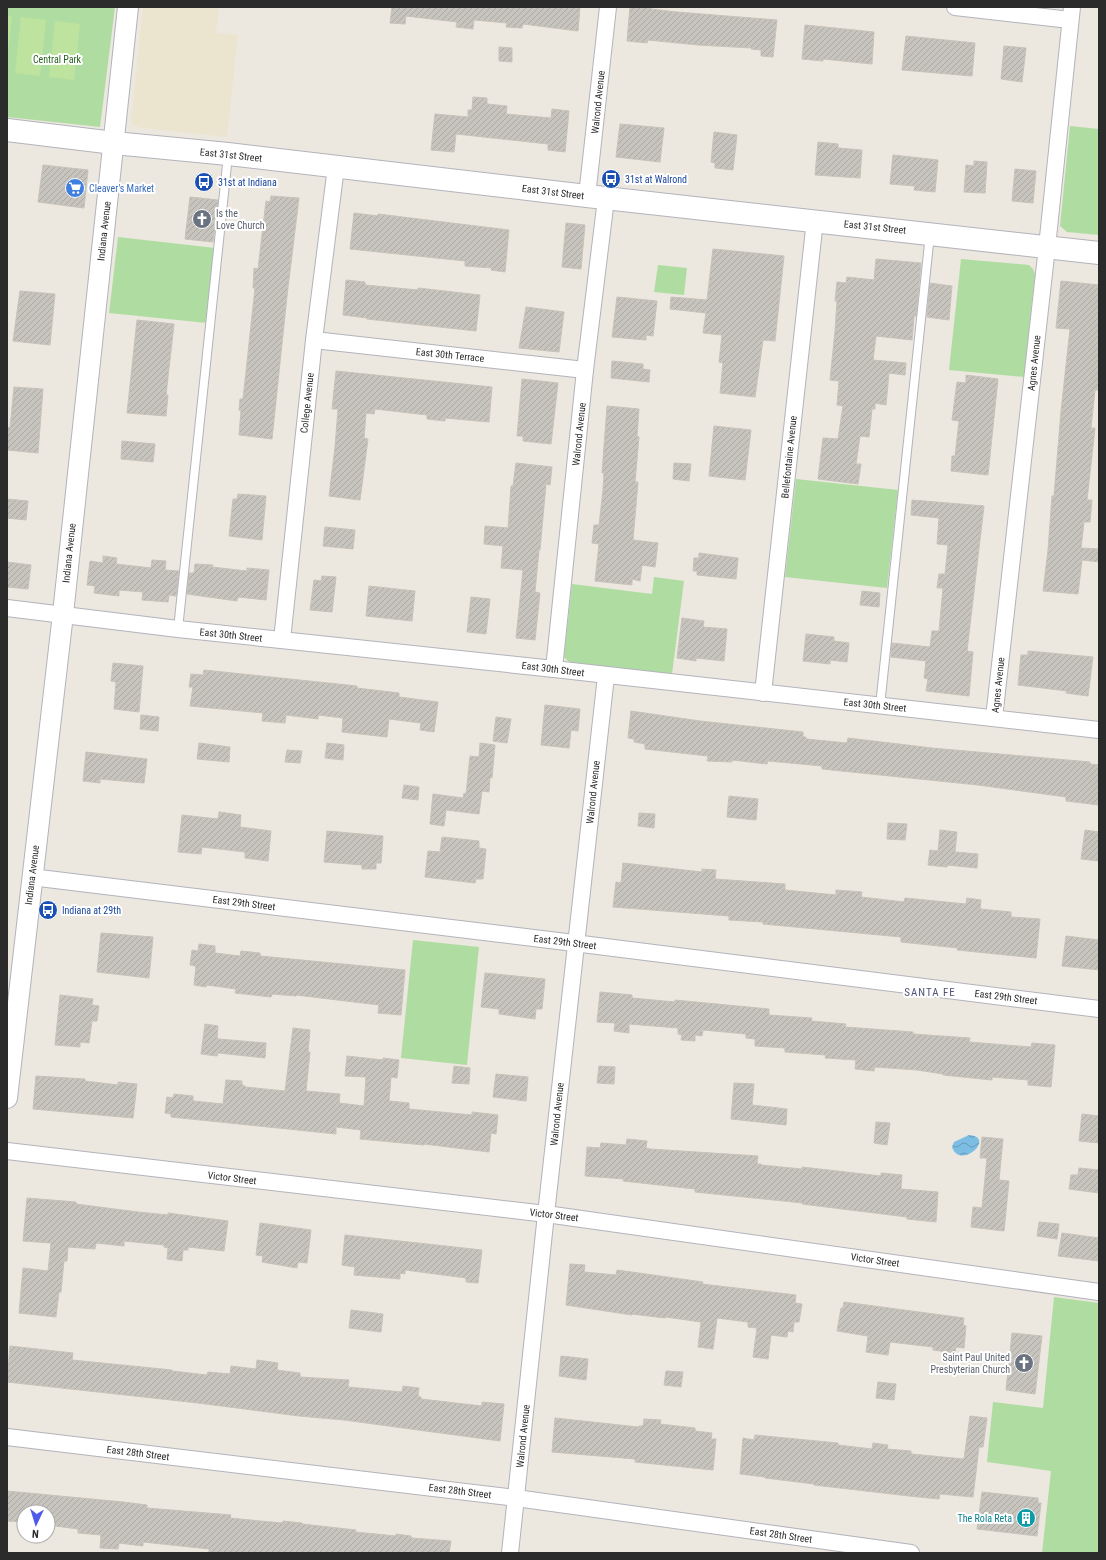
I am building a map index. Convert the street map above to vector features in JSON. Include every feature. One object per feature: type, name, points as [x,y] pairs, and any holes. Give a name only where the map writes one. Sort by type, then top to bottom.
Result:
[{"type":"main road","name":"East 31st Street","points":[[7,130],[1099,253]]},
{"type":"street","name":"Indiana Avenue","points":[[7,1089],[62,614],[128,7]]},
{"type":"street","name":"Walrond Avenue","points":[[554,669],[585,370],[608,7]]},
{"type":"street","points":[[955,7],[1071,13]]},
{"type":"street","name":"Agnes Avenue","points":[[994,718],[1047,247],[1071,13]]},
{"type":"street","name":"College Avenue","points":[[282,640],[314,340],[336,167]]},
{"type":"street","name":"Bellefontaine Avenue","points":[[763,693],[814,220]]},
{"type":"street","name":"East 30th Terrace","points":[[314,340],[585,370]]},
{"type":"street","name":"East 30th Street","points":[[7,608],[178,629],[554,669],[1099,730]]},
{"type":"street","name":"Walrond Avenue","points":[[510,1553],[606,676]]},
{"type":"street","name":"East 29th Street","points":[[31,877],[576,943],[1099,1009]]},
{"type":"street","name":"Victor Street","points":[[7,1151],[546,1214],[1099,1292]]},
{"type":"street","name":"East 28th Street","points":[[7,1437],[516,1498],[911,1553]]},
{"type":"lane","points":[[178,629],[228,154]]},
{"type":"lane","points":[[880,706],[930,234]]},
{"type":"shaded area","points":[[143,7],[219,7],[216,33],[238,35],[227,137],[142,128],[134,126],[132,123],[131,120]]},
{"type":"green space","name":"Central Park","points":[[7,7],[115,7],[100,127],[7,117]]},
{"type":"green space","points":[[7,16],[12,16],[7,60]]},
{"type":"green space","points":[[21,17],[46,20],[40,76],[15,73]]},
{"type":"green space","points":[[55,21],[80,24],[74,80],[49,77]]},
{"type":"green space","points":[[1070,126],[1099,129],[1099,235],[1067,232],[1060,226]]},
{"type":"green space","points":[[118,237],[215,248],[207,323],[109,313]]},
{"type":"green space","points":[[961,259],[1029,265],[1033,269],[1035,274],[1024,377],[949,370]]},
{"type":"green space","points":[[658,265],[687,268],[684,295],[654,292]]},
{"type":"green space","points":[[796,479],[898,490],[887,588],[785,577]]},
{"type":"green space","points":[[654,577],[684,581],[672,674],[569,662],[564,657],[572,584],[652,594]]},
{"type":"green space","points":[[413,940],[479,947],[467,1065],[401,1058]]},
{"type":"green space","points":[[1054,1297],[1099,1303],[1099,1553],[1042,1553],[1051,1471],[987,1462],[993,1402],[1043,1408]]},
{"type":"water","points":[[969,1135],[977,1137],[979,1141],[978,1146],[974,1151],[962,1156],[956,1153],[952,1147],[954,1142]]},
{"type":"building","points":[[392,7],[580,7],[578,31],[523,24],[522,28],[506,27],[507,23],[474,20],[473,29],[456,27],[457,22],[406,16],[405,24],[390,23]]},
{"type":"building","points":[[630,7],[651,7],[651,9],[677,12],[777,20],[773,57],[761,56],[761,50],[751,49],[752,48],[648,40],[647,43],[627,41]]},
{"type":"building","points":[[805,25],[874,32],[872,64],[823,59],[823,61],[802,59]]},
{"type":"building","points":[[906,36],[975,43],[972,76],[902,70]]},
{"type":"building","points":[[1004,46],[1026,48],[1022,82],[1001,79]]},
{"type":"building","points":[[499,47],[512,48],[512,62],[499,61]]},
{"type":"building","points":[[473,97],[487,98],[487,104],[507,106],[506,114],[551,118],[552,109],[569,111],[565,152],[548,150],[548,144],[456,134],[454,152],[431,150],[435,114],[468,117],[468,110],[472,110]]},
{"type":"building","points":[[620,124],[664,128],[660,162],[616,157]]},
{"type":"building","points":[[714,132],[737,135],[733,170],[715,168],[715,163],[711,162]]},
{"type":"building","points":[[818,142],[838,144],[838,148],[862,150],[860,178],[815,175]]},
{"type":"building","points":[[893,155],[938,160],[935,192],[914,190],[915,186],[890,184]]},
{"type":"building","points":[[974,161],[987,162],[985,193],[964,192],[966,165],[974,166]]},
{"type":"building","points":[[43,165],[88,170],[84,208],[38,202]]},
{"type":"building","points":[[1015,169],[1036,171],[1033,203],[1012,201]]},
{"type":"building","points":[[271,196],[299,198],[272,439],[239,435],[241,411],[239,410],[240,399],[243,399],[255,288],[253,288],[254,268],[258,269],[266,201],[270,202]]},
{"type":"building","name":"Is the Love Church","points":[[190,197],[218,200],[213,242],[185,239]]},
{"type":"building","points":[[354,213],[378,216],[378,214],[509,230],[505,272],[491,270],[492,268],[465,266],[465,261],[350,249]]},
{"type":"building","points":[[566,223],[585,225],[581,269],[562,267]]},
{"type":"building","points":[[713,249],[784,256],[775,341],[763,340],[755,397],[720,393],[723,363],[719,362],[722,335],[703,333],[706,313],[670,309],[671,297],[707,300]]},
{"type":"building","points":[[876,259],[921,263],[912,340],[876,336],[873,360],[906,363],[905,375],[889,373],[886,405],[875,403],[875,409],[872,409],[869,437],[860,436],[856,464],[861,464],[858,484],[818,479],[823,438],[838,439],[843,406],[837,405],[839,381],[830,380],[835,331],[837,301],[835,301],[837,282],[846,283],[847,277],[874,280]]},
{"type":"building","points":[[346,280],[365,282],[365,285],[418,290],[418,288],[480,295],[476,331],[343,315]]},
{"type":"building","points":[[1061,281],[1099,285],[1099,383],[1098,390],[1095,390],[1091,428],[1095,428],[1087,500],[1092,500],[1090,522],[1084,522],[1081,548],[1099,549],[1099,562],[1082,560],[1078,594],[1043,591],[1052,496],[1054,496],[1070,329],[1056,328]]},
{"type":"building","points":[[930,283],[952,286],[949,320],[927,317]]},
{"type":"building","points":[[20,291],[55,294],[50,345],[13,341]]},
{"type":"building","points":[[617,297],[657,301],[653,336],[646,335],[646,340],[612,337]]},
{"type":"building","points":[[526,307],[564,312],[559,352],[519,348]]},
{"type":"building","points":[[137,320],[174,324],[166,395],[168,395],[166,416],[127,413]]},
{"type":"building","points":[[612,361],[643,364],[643,369],[650,370],[649,382],[611,378]]},
{"type":"building","points":[[336,371],[492,387],[489,422],[445,418],[445,421],[427,419],[427,415],[375,409],[374,414],[366,413],[364,438],[368,439],[360,500],[329,496],[338,409],[332,409]]},
{"type":"building","points":[[966,375],[998,379],[988,475],[951,471],[952,456],[955,456],[959,421],[952,420],[957,382],[966,383]]},
{"type":"building","points":[[522,379],[558,383],[551,444],[523,441],[523,436],[517,436]]},
{"type":"building","points":[[14,387],[43,389],[38,453],[7,450],[7,427],[10,428]]},
{"type":"building","points":[[607,406],[639,409],[637,436],[639,437],[635,482],[638,482],[633,540],[658,543],[655,567],[642,565],[640,581],[632,579],[632,585],[595,581],[599,544],[592,543],[594,525],[599,525],[603,490],[604,473],[602,473]]},
{"type":"building","points":[[714,426],[751,430],[745,480],[709,476]]},
{"type":"building","points":[[122,441],[155,444],[153,462],[121,459]]},
{"type":"building","points":[[516,463],[552,467],[550,485],[546,484],[539,550],[535,592],[540,593],[535,640],[516,638],[523,570],[501,568],[503,546],[484,544],[485,526],[508,528],[511,486],[513,486]]},
{"type":"building","points":[[674,463],[691,464],[689,481],[673,479]]},
{"type":"building","points":[[238,494],[266,496],[262,540],[229,536],[233,499],[237,499]]},
{"type":"building","points":[[7,499],[28,501],[26,520],[7,518]]},
{"type":"building","points":[[912,500],[984,506],[967,651],[973,652],[969,696],[926,691],[928,679],[924,678],[926,661],[891,657],[892,643],[930,647],[932,631],[939,631],[943,588],[937,588],[939,574],[945,574],[948,545],[937,544],[939,518],[911,515]]},
{"type":"building","points":[[325,527],[355,530],[353,549],[323,546]]},
{"type":"building","points":[[699,553],[738,558],[736,579],[697,575],[697,571],[693,571],[694,558],[699,558]]},
{"type":"building","points":[[103,556],[117,558],[116,564],[151,568],[152,560],[166,561],[165,570],[179,571],[176,596],[169,595],[168,602],[142,600],[143,592],[119,590],[119,596],[94,593],[95,586],[87,585],[90,561],[103,563]]},
{"type":"building","points":[[7,562],[31,565],[28,589],[7,587]]},
{"type":"building","points":[[195,564],[213,565],[212,567],[247,571],[247,568],[269,570],[266,600],[238,597],[237,601],[187,594],[189,573],[194,573]]},
{"type":"building","points":[[322,576],[336,577],[332,612],[310,610],[314,580],[321,581]]},
{"type":"building","points":[[369,586],[415,591],[412,621],[366,616]]},
{"type":"building","points":[[862,591],[880,593],[879,607],[860,605]]},
{"type":"building","points":[[471,597],[490,599],[486,634],[467,632]]},
{"type":"building","points":[[682,618],[704,621],[703,627],[727,629],[724,661],[696,658],[696,661],[677,658]]},
{"type":"building","points":[[806,634],[834,637],[834,641],[849,643],[847,662],[830,660],[830,664],[803,661]]},
{"type":"building","points":[[1028,651],[1093,657],[1088,696],[1066,693],[1067,691],[1018,685],[1021,655],[1028,655]]},
{"type":"building","points":[[113,663],[143,666],[139,712],[114,709],[116,682],[111,681]]},
{"type":"building","points":[[204,670],[357,686],[357,688],[399,693],[399,697],[438,702],[434,732],[420,730],[421,723],[389,719],[387,737],[342,732],[343,718],[318,715],[318,719],[286,715],[285,723],[262,721],[263,713],[190,706],[193,687],[189,687],[191,674],[203,675]]},
{"type":"building","points":[[545,705],[580,709],[578,731],[571,730],[569,748],[541,745]]},
{"type":"building","points":[[631,711],[700,721],[803,732],[803,737],[806,737],[806,739],[847,743],[848,738],[932,748],[1090,762],[1090,764],[1099,765],[1099,805],[1066,801],[1066,797],[978,785],[822,769],[822,766],[768,761],[767,764],[732,760],[732,762],[707,761],[708,756],[645,749],[645,744],[634,742],[634,739],[628,738]]},
{"type":"building","points":[[141,715],[159,717],[158,731],[140,729]]},
{"type":"building","points":[[496,717],[511,719],[507,743],[493,741]]},
{"type":"building","points":[[199,743],[230,747],[229,762],[197,759]]},
{"type":"building","points":[[327,743],[344,745],[343,760],[325,758]]},
{"type":"building","points":[[480,743],[495,745],[492,778],[490,777],[489,792],[482,791],[479,814],[446,810],[444,826],[430,824],[433,794],[463,798],[464,793],[466,794],[470,756],[479,757]]},
{"type":"building","points":[[287,750],[302,751],[300,763],[285,762]]},
{"type":"building","points":[[86,752],[147,759],[144,783],[100,779],[100,783],[83,781]]},
{"type":"building","points":[[404,785],[419,787],[418,800],[402,798]]},
{"type":"building","points":[[729,796],[758,799],[756,820],[727,817]]},
{"type":"building","points":[[219,812],[241,815],[240,827],[271,831],[268,861],[245,858],[245,852],[202,847],[201,854],[178,852],[182,815],[218,819]]},
{"type":"building","points":[[639,813],[655,814],[654,828],[638,826]]},
{"type":"building","points":[[888,823],[907,824],[905,840],[887,839]]},
{"type":"building","points":[[940,830],[957,832],[955,852],[978,854],[977,868],[928,865],[930,850],[938,851]]},
{"type":"building","points":[[1085,830],[1099,832],[1099,861],[1081,859]]},
{"type":"building","points":[[327,831],[383,836],[381,863],[376,863],[376,869],[362,869],[362,865],[324,862]]},
{"type":"building","points":[[442,837],[479,841],[479,848],[486,849],[483,879],[476,879],[475,883],[425,877],[428,851],[440,852]]},
{"type":"building","points":[[623,863],[702,872],[702,869],[716,870],[715,879],[785,884],[785,890],[836,895],[836,890],[862,892],[861,897],[904,902],[905,898],[966,904],[967,898],[981,900],[980,909],[1011,912],[1011,917],[1040,919],[1036,958],[957,950],[958,948],[901,942],[901,937],[763,924],[763,922],[729,920],[729,916],[613,907],[616,882],[621,883]]},
{"type":"building","points":[[101,933],[153,937],[149,978],[97,972]]},
{"type":"building","points":[[1066,936],[1099,940],[1099,970],[1062,966]]},
{"type":"building","points":[[199,944],[215,946],[215,953],[240,956],[241,951],[260,953],[260,956],[405,970],[401,1015],[378,1013],[379,1005],[296,995],[272,994],[271,997],[235,993],[236,989],[207,985],[206,987],[194,985],[196,966],[190,965],[192,950],[198,951]]},
{"type":"building","points":[[485,973],[545,979],[542,1009],[536,1009],[535,1019],[499,1014],[499,1009],[481,1007]]},
{"type":"building","points":[[600,992],[632,995],[632,998],[675,1002],[675,1000],[769,1009],[769,1015],[812,1018],[811,1021],[846,1024],[845,1027],[970,1038],[969,1042],[1031,1047],[1032,1043],[1055,1045],[1051,1087],[1028,1085],[1028,1080],[992,1077],[992,1080],[943,1075],[917,1070],[875,1067],[874,1071],[855,1069],[856,1060],[825,1058],[826,1055],[785,1052],[785,1048],[755,1046],[755,1039],[746,1038],[746,1034],[703,1030],[702,1036],[695,1035],[695,1041],[681,1040],[682,1035],[678,1034],[678,1028],[629,1024],[629,1033],[614,1031],[615,1023],[597,1022]]},
{"type":"building","points":[[60,995],[93,999],[92,1005],[99,1006],[97,1021],[92,1021],[89,1043],[80,1042],[80,1047],[55,1045]]},
{"type":"building","points":[[205,1024],[218,1026],[217,1038],[219,1039],[266,1043],[265,1058],[218,1053],[217,1056],[201,1054]]},
{"type":"building","points":[[293,1028],[310,1030],[308,1052],[310,1052],[306,1091],[340,1094],[339,1103],[364,1106],[366,1077],[345,1076],[347,1056],[383,1060],[383,1058],[399,1060],[397,1078],[391,1077],[389,1101],[409,1103],[409,1109],[472,1115],[472,1112],[498,1115],[496,1134],[491,1133],[489,1152],[424,1144],[360,1139],[361,1130],[336,1127],[336,1134],[171,1117],[171,1114],[165,1113],[167,1097],[173,1098],[174,1094],[193,1096],[193,1101],[223,1104],[226,1080],[242,1081],[242,1085],[245,1087],[285,1091]]},
{"type":"building","points":[[454,1066],[470,1068],[469,1084],[452,1083]]},
{"type":"building","points":[[599,1066],[615,1067],[614,1084],[597,1083]]},
{"type":"building","points":[[496,1074],[528,1077],[526,1101],[493,1097]]},
{"type":"building","points":[[36,1076],[85,1079],[85,1081],[118,1085],[118,1082],[137,1084],[133,1118],[33,1109]]},
{"type":"building","points":[[734,1083],[754,1084],[752,1105],[787,1109],[786,1125],[731,1119]]},
{"type":"building","points":[[1082,1114],[1099,1116],[1099,1143],[1079,1141]]},
{"type":"building","points":[[876,1122],[890,1123],[887,1145],[874,1143]]},
{"type":"building","points":[[982,1137],[1003,1139],[999,1180],[1009,1181],[1004,1231],[971,1227],[973,1207],[982,1208],[987,1158],[980,1158]]},
{"type":"building","points":[[627,1139],[647,1141],[646,1148],[650,1149],[758,1156],[757,1164],[761,1165],[802,1169],[802,1167],[881,1176],[881,1173],[902,1175],[901,1189],[938,1192],[936,1222],[802,1204],[803,1203],[695,1192],[695,1189],[623,1181],[624,1179],[585,1176],[587,1147],[600,1148],[601,1143],[626,1145]]},
{"type":"building","points":[[1079,1168],[1099,1170],[1099,1193],[1069,1189],[1071,1175],[1078,1175]]},
{"type":"building","points":[[27,1198],[76,1202],[76,1204],[138,1212],[168,1215],[168,1213],[228,1221],[224,1251],[188,1247],[188,1250],[183,1250],[182,1261],[167,1259],[168,1248],[164,1247],[164,1245],[124,1241],[124,1246],[96,1243],[95,1249],[68,1247],[67,1261],[64,1261],[61,1292],[59,1292],[56,1317],[19,1313],[23,1268],[48,1271],[51,1243],[23,1241]]},
{"type":"building","points":[[1039,1222],[1059,1224],[1057,1239],[1037,1236]]},
{"type":"building","points":[[260,1223],[311,1230],[307,1263],[298,1262],[297,1268],[262,1262],[263,1256],[256,1255]]},
{"type":"building","points":[[1062,1233],[1099,1238],[1099,1261],[1058,1256]]},
{"type":"building","points":[[345,1235],[482,1250],[478,1283],[466,1282],[466,1278],[405,1270],[405,1274],[400,1273],[400,1279],[354,1275],[355,1267],[342,1265]]},
{"type":"building","points":[[570,1264],[585,1265],[584,1272],[616,1275],[617,1270],[703,1282],[702,1284],[796,1295],[795,1303],[802,1304],[799,1322],[794,1322],[793,1332],[788,1331],[787,1337],[771,1335],[768,1359],[753,1357],[757,1328],[748,1327],[748,1322],[717,1318],[713,1349],[698,1347],[701,1322],[666,1317],[632,1315],[566,1305]]},
{"type":"building","points":[[844,1302],[964,1318],[963,1325],[966,1326],[964,1348],[956,1347],[955,1353],[933,1350],[933,1347],[890,1342],[888,1355],[866,1352],[868,1336],[837,1331],[841,1308],[843,1308]]},
{"type":"building","points":[[351,1310],[383,1314],[381,1332],[349,1328]]},
{"type":"building","name":"Saint Paul United Presbyterian Church","points":[[1012,1333],[1042,1336],[1035,1394],[1006,1390]]},
{"type":"building","points":[[10,1346],[73,1353],[72,1360],[207,1375],[208,1372],[230,1374],[231,1366],[256,1369],[257,1360],[278,1363],[277,1370],[300,1373],[300,1377],[349,1380],[348,1387],[402,1392],[403,1386],[419,1388],[418,1396],[421,1397],[421,1399],[482,1406],[482,1402],[504,1404],[500,1441],[344,1420],[7,1382]]},
{"type":"building","points":[[561,1356],[588,1359],[586,1380],[559,1376]]},
{"type":"building","points":[[666,1371],[683,1372],[681,1387],[664,1385]]},
{"type":"building","points":[[878,1382],[896,1384],[894,1400],[876,1398]]},
{"type":"building","points":[[970,1416],[987,1418],[983,1447],[979,1447],[973,1497],[940,1494],[939,1499],[814,1485],[740,1474],[743,1438],[754,1440],[755,1435],[838,1443],[838,1445],[872,1449],[873,1443],[888,1445],[887,1449],[911,1451],[911,1454],[964,1459]]},
{"type":"building","points":[[555,1418],[638,1427],[643,1426],[644,1419],[661,1420],[660,1424],[695,1428],[695,1431],[712,1433],[711,1439],[716,1439],[713,1470],[635,1462],[635,1459],[552,1452]]},
{"type":"building","points":[[7,1491],[123,1502],[147,1505],[147,1508],[231,1515],[230,1518],[283,1523],[283,1521],[356,1530],[355,1532],[396,1536],[396,1534],[411,1536],[411,1538],[451,1541],[449,1553],[209,1553],[209,1549],[143,1542],[143,1546],[119,1543],[118,1549],[100,1548],[101,1535],[78,1533],[78,1529],[56,1526],[56,1504],[16,1504],[16,1522],[7,1521]]},
{"type":"building","points":[[982,1492],[1038,1498],[1038,1503],[1041,1503],[1037,1536],[977,1529]]},
{"type":"place","name":"31st at Walrond","points":[[611,179]]},
{"type":"place","name":"31st at Indiana","points":[[204,182]]},
{"type":"place","name":"Cleaver's Market","points":[[75,188]]},
{"type":"place","name":"Is the Love Church","points":[[202,219]]},
{"type":"place","name":"Indiana at 29th","points":[[48,910]]},
{"type":"place","name":"Saint Paul United Presbyterian Church","points":[[1024,1363]]},
{"type":"place","name":"The Rola Reta","points":[[1026,1518]]},
{"type":"district","name":"SANTA FE","points":[[930,992]]}]
